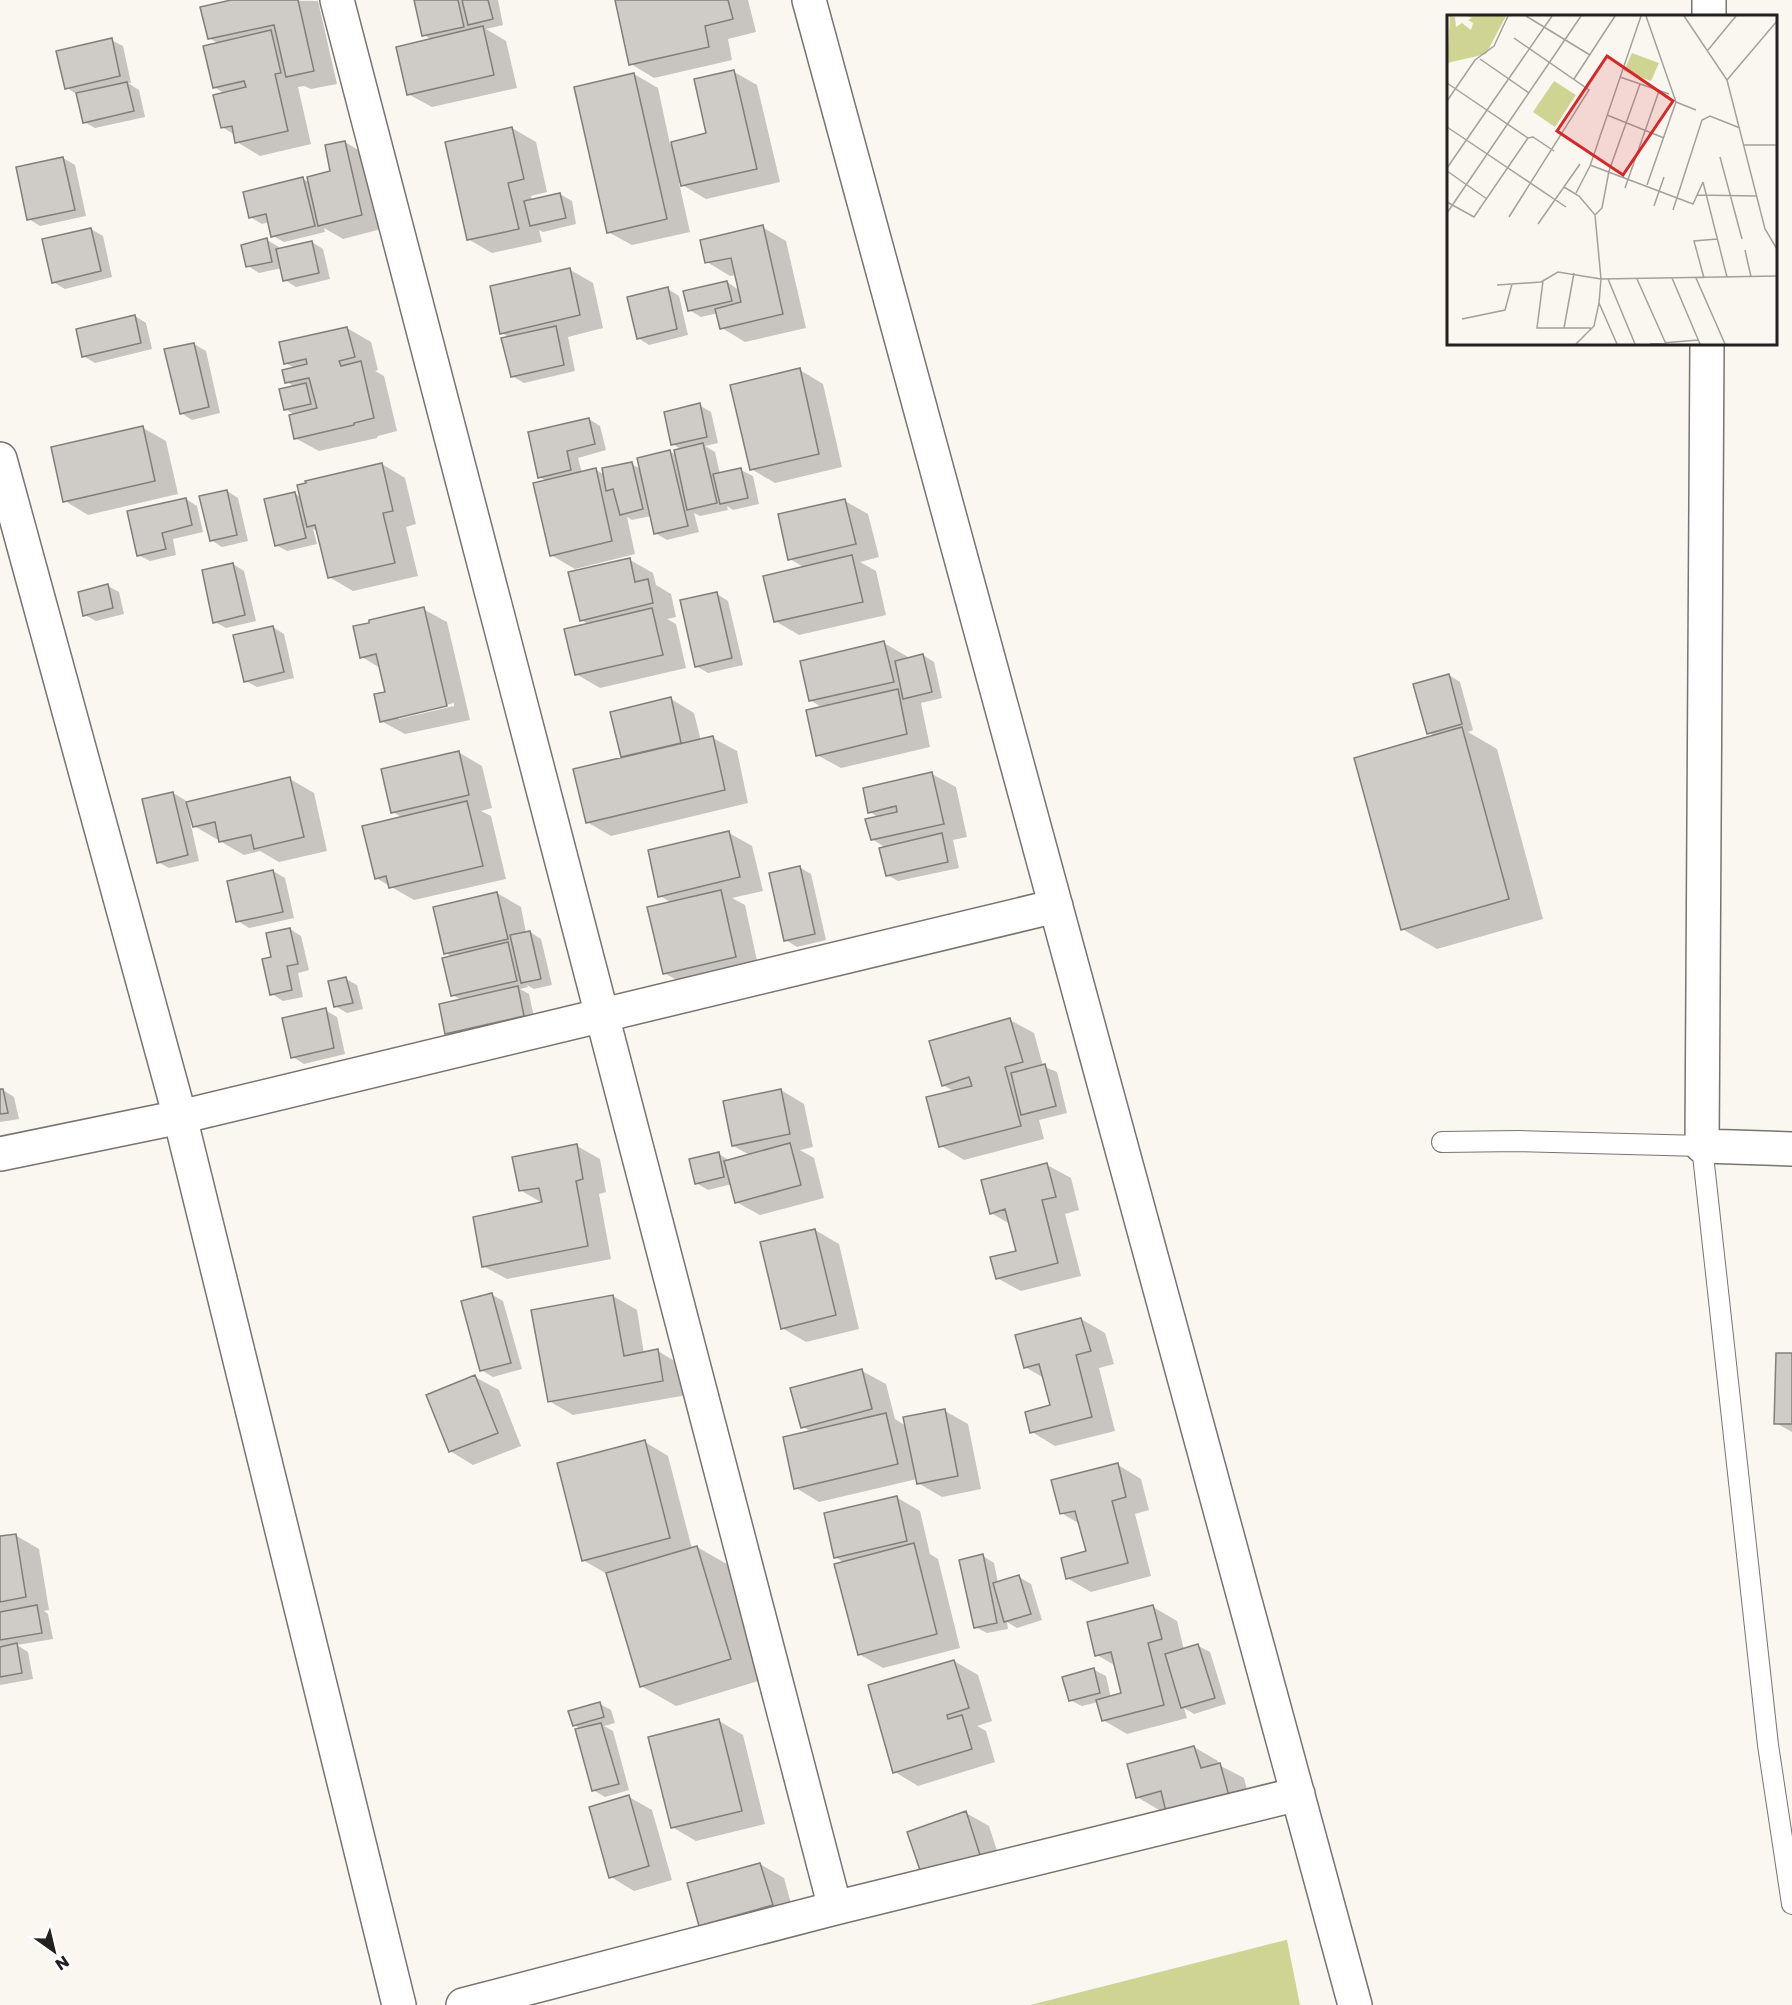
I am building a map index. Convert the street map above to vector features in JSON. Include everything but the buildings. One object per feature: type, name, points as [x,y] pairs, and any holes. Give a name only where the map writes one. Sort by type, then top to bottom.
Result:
[{"type":"street","points":[[337,0],[835,1908]]},
{"type":"street","points":[[808,0],[1355,2005]]},
{"type":"street","points":[[1707,345],[1702,1146],[1792,1149]]},
{"type":"street","points":[[0,459],[180,1117],[399,2005]]},
{"type":"street","points":[[0,1154],[180,1117],[1056,906]]},
{"type":"street","points":[[464,2005],[835,1908],[1298,1794]]},
{"type":"lane","points":[[1442,1142],[1519,1141],[1702,1146],[1768,1745],[1792,1904]]},
{"type":"green space","points":[[1286,1940],[1300,2005],[1030,2005]]}]
